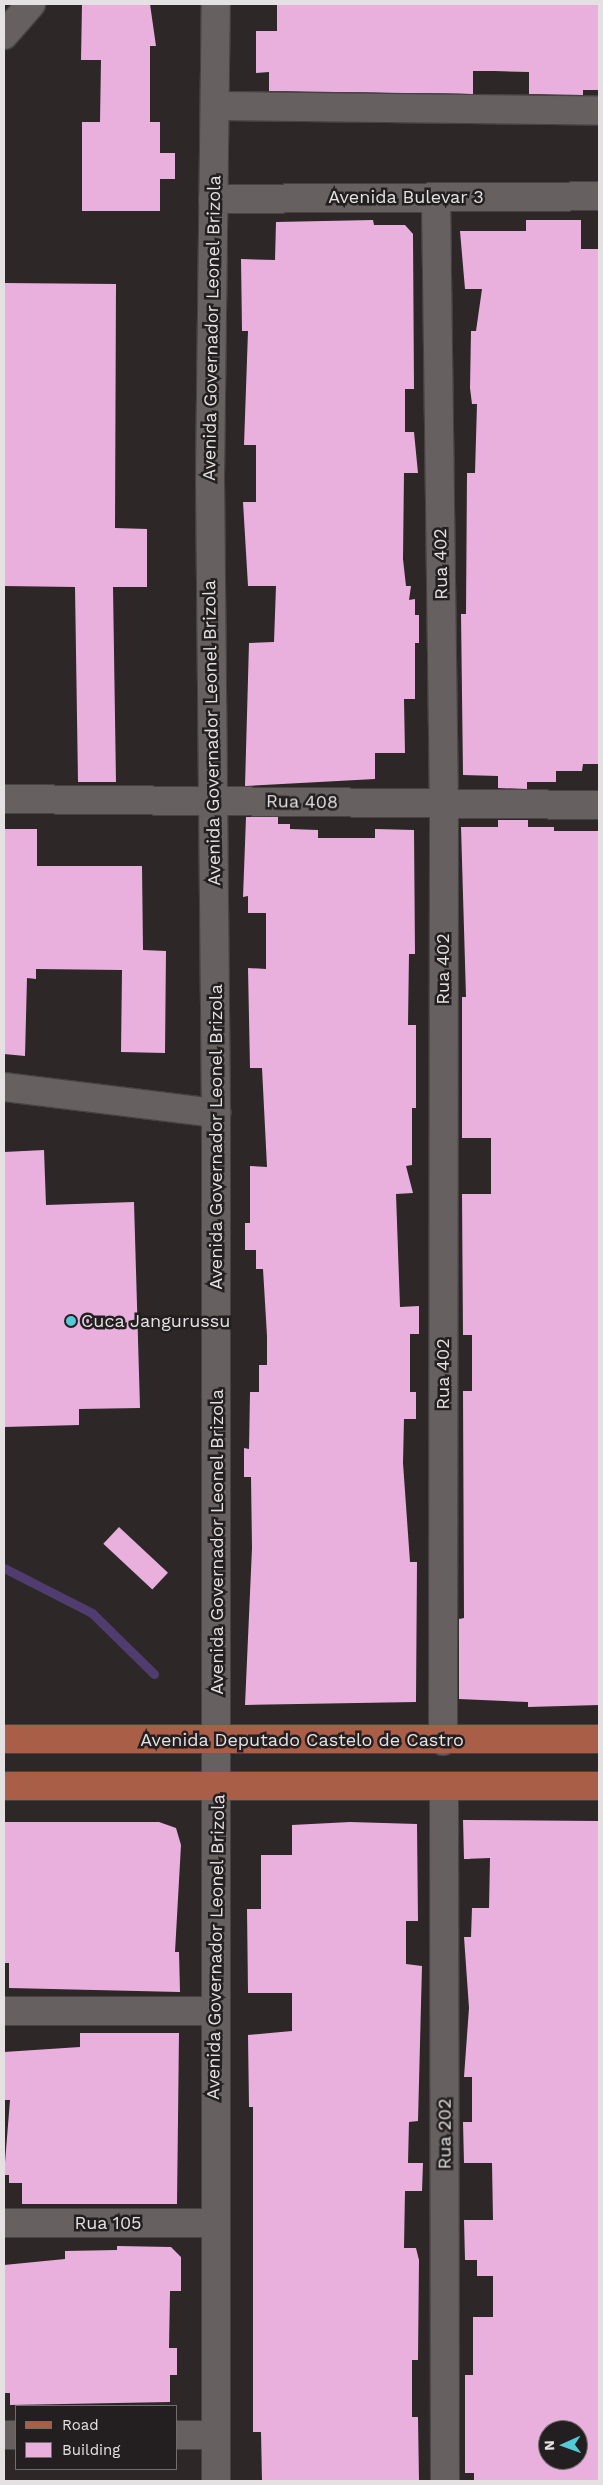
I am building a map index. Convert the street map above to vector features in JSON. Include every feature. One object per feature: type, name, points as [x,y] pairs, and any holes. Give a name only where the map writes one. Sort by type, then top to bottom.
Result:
[{"type":"main road","name":"Avenida Deputado Castelo de Castro","points":[[4,1739],[443,1741],[599,1739]]},
{"type":"main road","points":[[4,1786],[599,1786]]},
{"type":"street","points":[[4,35],[31,4]]},
{"type":"street","name":"Avenida Governador Leonel Brizola","points":[[216,4],[213,199],[213,800],[218,1740],[213,2223],[216,2481]]},
{"type":"street","points":[[215,106],[599,111]]},
{"type":"street","name":"Avenida Bulevar 3","points":[[213,199],[599,196]]},
{"type":"street","name":"Rua 402","points":[[436,197],[444,806],[443,1741]]},
{"type":"street","name":"Rua 408","points":[[4,799],[213,800],[444,806],[599,805]]},
{"type":"street","points":[[4,1087],[216,1113]]},
{"type":"street","name":"Rua 202","points":[[444,1787],[446,2481]]},
{"type":"street","points":[[4,2011],[215,2011]]},
{"type":"street","name":"Rua 105","points":[[4,2222],[213,2223]]},
{"type":"street","points":[[178,2435],[215,2435]]},
{"type":"building","points":[[82,4],[150,4],[156,46],[150,46],[150,122],[160,122],[160,153],[175,153],[175,179],[160,179],[160,211],[82,211],[82,122],[100,122],[101,60],[81,60]]},
{"type":"building","points":[[277,4],[599,4],[599,90],[583,90],[583,95],[529,94],[529,72],[473,71],[473,94],[269,91],[269,72],[256,73],[256,31],[277,31]]},
{"type":"building","points":[[373,220],[374,225],[405,225],[413,234],[414,389],[405,389],[405,432],[414,432],[418,473],[404,473],[403,559],[406,586],[411,586],[409,600],[415,599],[415,615],[419,615],[419,643],[415,643],[415,699],[404,699],[405,753],[375,753],[375,779],[245,786],[249,643],[274,642],[276,586],[248,586],[243,502],[256,502],[256,445],[244,445],[248,331],[242,331],[241,259],[275,260],[276,222]]},
{"type":"building","points":[[526,220],[581,220],[581,249],[599,249],[599,764],[583,764],[582,771],[556,771],[556,782],[527,782],[527,789],[498,788],[498,776],[463,775],[461,614],[466,614],[467,473],[475,473],[477,404],[472,404],[470,388],[471,331],[476,331],[482,289],[465,289],[460,231],[526,231]]},
{"type":"building","points":[[4,283],[116,284],[115,528],[147,529],[147,587],[113,587],[116,782],[78,782],[75,587],[4,586]]},
{"type":"building","points":[[246,817],[278,817],[278,824],[290,824],[290,829],[318,830],[318,838],[375,838],[375,829],[414,830],[415,954],[409,954],[408,1025],[416,1025],[416,1108],[412,1108],[412,1165],[406,1166],[413,1193],[396,1194],[400,1307],[419,1306],[419,1334],[410,1334],[410,1392],[416,1392],[416,1419],[404,1419],[403,1463],[410,1562],[417,1562],[416,1702],[245,1705],[252,1548],[251,1477],[244,1477],[244,1448],[249,1449],[250,1392],[259,1392],[259,1365],[267,1365],[263,1269],[256,1269],[256,1250],[245,1250],[245,1223],[250,1223],[250,1166],[267,1167],[262,1068],[250,1068],[248,968],[266,969],[266,913],[248,913],[248,896],[243,897]]},
{"type":"building","points":[[498,820],[528,820],[528,827],[554,827],[554,831],[598,831],[599,1705],[528,1707],[528,1702],[459,1699],[459,1619],[464,1618],[463,1391],[472,1391],[472,1335],[463,1335],[462,1194],[491,1194],[491,1138],[462,1138],[462,997],[466,997],[461,827],[498,827]]},
{"type":"building","points":[[4,829],[37,829],[37,866],[142,866],[143,950],[166,951],[165,1053],[121,1052],[122,970],[36,969],[36,979],[27,978],[25,1056],[4,1054]]},
{"type":"building","name":"Cuca Jangurussu","points":[[44,1150],[46,1205],[134,1202],[140,1408],[79,1409],[79,1425],[4,1427],[4,1152]]},
{"type":"building","points":[[119,1527],[168,1573],[152,1590],[103,1544]]},
{"type":"building","points":[[463,1820],[599,1821],[599,2481],[474,2481],[474,2473],[465,2473],[465,2375],[473,2375],[473,2317],[493,2317],[493,2276],[477,2276],[477,2260],[465,2260],[464,2220],[493,2220],[492,2163],[464,2163],[463,2122],[472,2122],[472,2077],[464,2077],[469,2008],[464,1937],[471,1937],[472,1908],[489,1908],[490,1858],[464,1859]]},
{"type":"building","points":[[4,1822],[159,1822],[176,1828],[181,1845],[175,1952],[179,1952],[180,1992],[9,1988],[9,1963],[4,1963]]},
{"type":"building","points":[[350,1822],[417,1824],[418,1921],[406,1921],[406,1964],[422,1966],[418,2121],[409,2122],[408,2163],[423,2163],[422,2191],[405,2191],[404,2248],[416,2248],[419,2260],[418,2360],[412,2360],[412,2417],[418,2417],[419,2481],[262,2481],[261,2432],[253,2432],[253,2107],[249,2107],[248,2035],[292,2031],[292,1993],[248,1993],[247,1909],[261,1909],[261,1855],[292,1855],[292,1825]]},
{"type":"building","points":[[80,2033],[179,2033],[177,2204],[22,2204],[22,2183],[9,2183],[9,2175],[4,2175],[10,2100],[4,2100],[4,2052],[80,2047]]},
{"type":"building","points":[[117,2246],[171,2247],[181,2257],[181,2291],[170,2291],[169,2348],[177,2348],[177,2375],[170,2375],[170,2402],[10,2405],[10,2393],[4,2393],[4,2265],[65,2259],[65,2251],[117,2250]]},
{"type":"waterway","points":[[4,1568],[92,1613],[154,1674]]},
{"type":"place","name":"Cuca Jangurussu","points":[[71,1321]]}]
